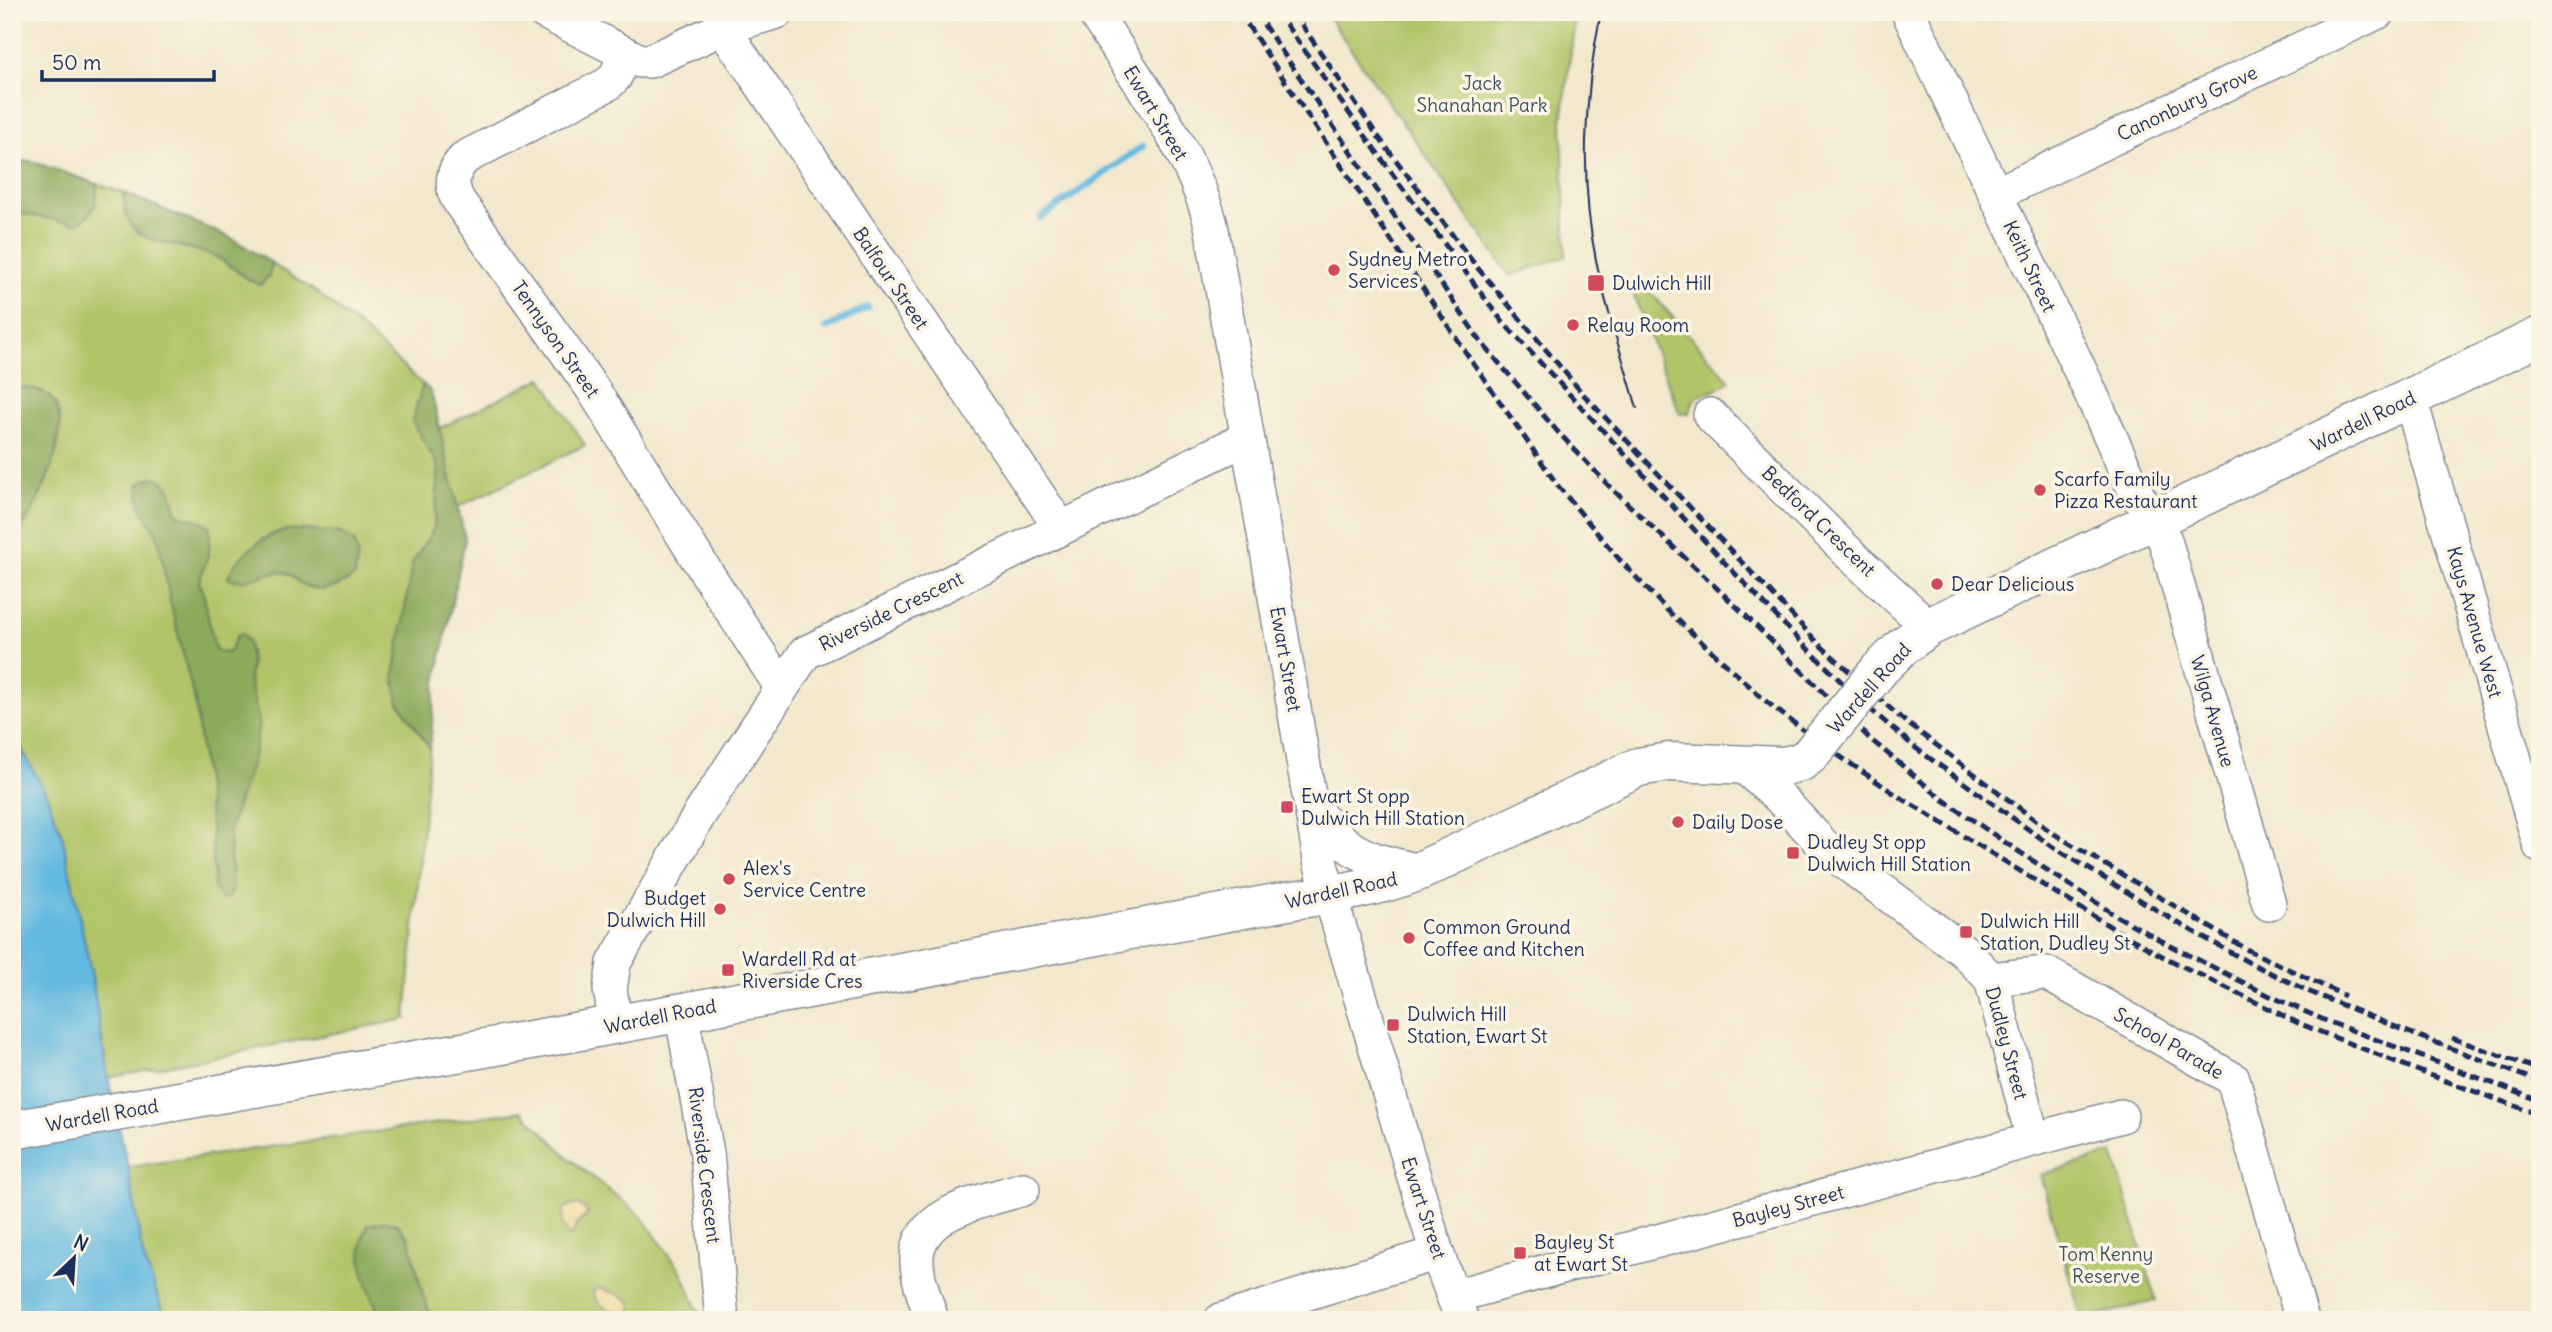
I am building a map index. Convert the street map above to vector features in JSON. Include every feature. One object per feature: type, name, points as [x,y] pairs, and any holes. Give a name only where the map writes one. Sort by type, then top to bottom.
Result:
[{"type":"main road","name":"Wardell Road","points":[[12,1130],[616,1024],[1382,884],[1420,871],[1638,767],[1669,762],[1784,766],[1801,762],[1810,755],[1880,669],[1929,627],[2540,336]]},
{"type":"street","points":[[544,12],[640,61],[659,60],[733,20],[777,12]]},
{"type":"street","name":"Ewart Street","points":[[1094,12],[1164,121],[1204,197],[1328,895],[1437,1253],[1458,1308]]},
{"type":"street","name":"Keith Street","points":[[1908,12],[2135,491],[2152,520]]},
{"type":"street","name":"Canonbury Grove","points":[[1996,194],[2378,12]]},
{"type":"street","name":"Balfour Street","points":[[733,20],[1060,527]]},
{"type":"street","name":"Tennyson Street","points":[[626,54],[615,78],[608,84],[466,157],[457,166],[453,190],[594,391],[697,558],[782,688]]},
{"type":"street","name":"Kays Avenue West","points":[[2410,398],[2540,846]]},
{"type":"street","name":"Bedford Crescent","points":[[1710,415],[1855,559],[1929,627]]},
{"type":"street","name":"Riverside Crescent","points":[[616,1024],[610,990],[614,963],[698,817],[805,653],[1247,438]]},
{"type":"street","name":"Wilga Avenue","points":[[2152,520],[2165,540],[2269,904]]},
{"type":"street","name":"Dudley Street","points":[[1742,766],[1779,797],[1828,850],[1965,952],[1991,979],[2033,1139]]},
{"type":"street","points":[[1311,803],[1340,841],[1359,853],[1420,871]]},
{"type":"street","name":"School Parade","points":[[1991,979],[2046,973],[2233,1079],[2302,1320]]},
{"type":"street","name":"Riverside Crescent","points":[[681,1011],[707,1153],[722,1320]]},
{"type":"street","name":"Bayley Street","points":[[1458,1308],[2033,1139],[2121,1116]]},
{"type":"street","points":[[932,1320],[919,1278],[917,1255],[927,1230],[943,1215],[1023,1189]]},
{"type":"street","points":[[1221,1320],[1437,1253]]},
{"type":"green space","name":"Jack Shanahan Park","points":[[1325,12],[1576,12],[1562,121],[1566,256],[1510,276]]},
{"type":"green space","points":[[30,161],[124,193],[229,237],[315,291],[360,327],[431,392],[440,428],[542,378],[585,445],[458,507],[465,539],[435,687],[406,1019],[108,1078],[91,972],[62,835],[46,794],[12,732],[12,163]]},
{"type":"green space","points":[[30,161],[97,184],[96,203],[92,212],[77,224],[12,212],[12,163]]},
{"type":"green space","points":[[124,193],[229,237],[272,263],[269,276],[260,285],[214,256],[141,234],[131,225],[125,212]]},
{"type":"green space","points":[[1641,282],[1730,381],[1716,390],[1697,396],[1689,413],[1680,414],[1629,283]]},
{"type":"green space","points":[[423,384],[431,392],[465,539],[435,687],[430,748],[399,703],[394,678],[412,564],[434,528],[438,466],[412,421]]},
{"type":"green space","points":[[12,386],[36,390],[49,396],[57,409],[60,427],[57,448],[41,492],[12,542]]},
{"type":"green space","points":[[153,477],[168,486],[177,513],[209,525],[208,553],[199,581],[216,650],[229,652],[238,634],[243,634],[248,642],[251,661],[249,680],[259,723],[253,758],[229,831],[232,889],[229,897],[224,900],[220,899],[214,887],[212,835],[195,702],[170,601],[158,537],[140,505],[138,484]]},
{"type":"green space","points":[[285,530],[338,532],[354,541],[358,554],[355,576],[336,587],[322,589],[307,587],[287,573],[280,572],[242,580],[228,578],[242,556],[266,538]]},
{"type":"green space","points":[[522,1111],[569,1158],[640,1215],[680,1269],[700,1320],[166,1320],[143,1256],[128,1167]]},
{"type":"green space","name":"Tom Kenny Reserve","points":[[2113,1153],[2156,1300],[2082,1320],[2040,1175]]},
{"type":"green space","points":[[385,1221],[397,1224],[409,1238],[432,1320],[382,1320],[364,1273],[361,1249],[368,1225]]},
{"type":"sand","points":[[577,1204],[588,1214],[576,1225],[572,1235],[568,1234],[562,1225],[564,1208]]},
{"type":"sand","points":[[598,1288],[618,1294],[631,1302],[632,1311],[626,1315],[602,1305],[593,1292]]},
{"type":"water","points":[[12,732],[46,794],[62,835],[91,972],[108,1078],[128,1167],[143,1256],[166,1320],[12,1320]]},
{"type":"waterway","points":[[1041,218],[1143,146]]},
{"type":"waterway","points":[[826,328],[868,307]]},
{"type":"tram line","points":[[1601,12],[1588,108],[1588,206],[1602,287],[1637,408]]},
{"type":"railway","points":[[1239,12],[1558,486],[1619,559],[1668,611],[1768,703],[1816,740],[1895,794],[2164,957],[2298,1023],[2540,1115]]},
{"type":"railway","points":[[1255,12],[1481,342],[1557,431],[1609,486],[1741,611],[1869,738],[1941,798],[2003,841],[2115,915],[2171,946],[2324,1020],[2540,1101]]},
{"type":"railway","points":[[1277,12],[1502,321],[1804,645],[1863,703],[1917,749],[2053,847],[2248,962],[2310,992],[2540,1082]]},
{"type":"railway","points":[[1293,12],[1377,135],[1476,266],[1583,394],[1820,645],[1902,719],[2051,832],[2248,950],[2345,996]]},
{"type":"railway","points":[[2452,1038],[2540,1070]]},
{"type":"place","name":"Sydney Metro Services","points":[[1334,270]]},
{"type":"place","name":"Dulwich Hill","points":[[1596,283]]},
{"type":"place","name":"Relay Room","points":[[1573,325]]},
{"type":"place","name":"Scarfo Family Pizza Restaurant","points":[[2040,490]]},
{"type":"place","name":"Dear Delicious","points":[[1937,584]]},
{"type":"place","name":"Ewart St opp Dulwich Hill Station","points":[[1287,807]]},
{"type":"place","name":"Daily Dose","points":[[1678,822]]},
{"type":"place","name":"Dudley St opp Dulwich Hill Station","points":[[1793,853]]},
{"type":"place","name":"Alex's Service Centre","points":[[729,879]]},
{"type":"place","name":"Budget Dulwich Hill","points":[[720,909]]},
{"type":"place","name":"Dulwich Hill Station, Dudley St","points":[[1966,932]]},
{"type":"place","name":"Common Ground Coffee and Kitchen","points":[[1409,938]]},
{"type":"place","name":"Wardell Rd at Riverside Cres","points":[[728,970]]},
{"type":"place","name":"Dulwich Hill Station, Ewart St","points":[[1393,1025]]},
{"type":"place","name":"Bayley St at Ewart St","points":[[1520,1253]]}]
